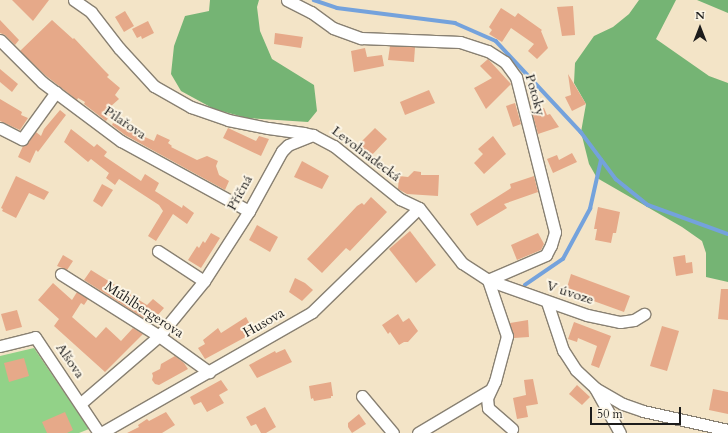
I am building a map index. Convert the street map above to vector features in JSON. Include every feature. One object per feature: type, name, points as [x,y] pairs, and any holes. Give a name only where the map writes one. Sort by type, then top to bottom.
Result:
[{"type":"street","name":"Levohradecká","points":[[74,0],[91,12],[119,48],[154,86],[191,107],[228,120],[314,135],[334,146],[400,199],[419,208],[462,263],[488,280]]},
{"type":"street","name":"Potoky","points":[[287,0],[311,12],[333,28],[361,38],[460,42],[488,51],[505,62],[516,76],[555,232],[552,245],[546,255],[488,280]]},
{"type":"street","name":"Pilařova","points":[[0,40],[56,92],[121,141],[249,211]]},
{"type":"street","points":[[0,128],[22,139],[56,92]]},
{"type":"street","name":"Příčná","points":[[81,404],[159,336],[204,280],[249,211],[282,151],[288,145],[314,135]]},
{"type":"street","name":"Husova","points":[[100,433],[312,312],[419,208]]},
{"type":"street","points":[[158,251],[204,280]]},
{"type":"street","name":"Műhlbergerova","points":[[61,274],[159,336],[209,372]]},
{"type":"street","name":"V úvoze","points":[[488,280],[587,315],[620,322],[634,320],[644,314]]},
{"type":"street","points":[[488,280],[507,336],[494,381],[487,398],[488,408],[512,429]]},
{"type":"street","points":[[547,302],[563,350],[576,370],[595,388],[623,404],[643,411],[728,430]]},
{"type":"street","name":"Alšova","points":[[0,346],[35,337],[100,433]]},
{"type":"street","points":[[595,388],[620,433]]},
{"type":"street","points":[[418,433],[490,390]]},
{"type":"street","points":[[362,396],[393,433]]},
{"type":"street","points":[[717,433],[728,430]]},
{"type":"green space","points":[[210,0],[259,0],[257,7],[260,31],[272,59],[314,85],[317,111],[308,122],[247,118],[214,109],[181,91],[171,74],[174,46],[185,16],[209,11]]},
{"type":"green space","points":[[639,0],[676,0],[656,39],[709,76],[728,83],[728,282],[706,277],[706,253],[702,241],[682,227],[597,178],[589,164],[581,132],[586,104],[574,83],[575,63],[594,36],[613,27],[629,14]]},
{"type":"green space","points":[[697,0],[728,0],[728,13]]},
{"type":"green space","points":[[34,348],[89,429],[79,433],[0,433],[0,356]]},
{"type":"building","points":[[12,0],[49,0],[33,21]]},
{"type":"building","points":[[573,6],[575,35],[562,36],[557,7]]},
{"type":"building","points":[[501,8],[515,17],[518,13],[542,30],[541,31],[548,48],[537,59],[528,51],[534,44],[511,28],[502,42],[489,34],[492,30],[489,27]]},
{"type":"building","points":[[125,11],[134,26],[124,32],[115,17]]},
{"type":"building","points":[[0,20],[19,40],[15,45],[5,35],[0,33]]},
{"type":"building","points":[[52,20],[73,39],[74,38],[109,75],[107,77],[120,88],[115,95],[119,99],[110,107],[113,108],[110,112],[112,113],[106,121],[84,104],[85,102],[78,98],[77,100],[45,75],[20,51]]},
{"type":"building","points":[[148,21],[154,33],[142,39],[141,36],[137,38],[132,29]]},
{"type":"building","points":[[275,33],[303,37],[301,48],[274,44]]},
{"type":"building","points":[[390,46],[415,47],[414,62],[388,60]]},
{"type":"building","points":[[365,48],[367,57],[382,55],[384,66],[354,72],[351,51]]},
{"type":"building","points":[[488,59],[511,84],[486,109],[474,88],[492,78],[480,66]]},
{"type":"building","points":[[0,69],[18,84],[12,92],[0,82]]},
{"type":"building","points":[[568,74],[586,104],[572,111],[565,97],[571,95]]},
{"type":"building","points":[[429,90],[435,103],[405,115],[400,102]]},
{"type":"building","points":[[0,99],[22,112],[21,115],[28,118],[20,130],[0,121]]},
{"type":"building","points":[[515,103],[521,124],[513,127],[506,106]]},
{"type":"building","points":[[544,108],[547,115],[550,114],[559,127],[538,134],[532,112]]},
{"type":"building","points":[[60,110],[66,115],[38,152],[36,150],[30,163],[18,157],[23,146],[28,143],[36,132],[41,136],[44,129]]},
{"type":"building","points":[[113,123],[154,141],[157,134],[170,140],[168,143],[172,146],[171,147],[197,160],[207,156],[218,161],[216,166],[219,175],[229,181],[225,190],[125,135],[112,125]]},
{"type":"building","points":[[228,128],[256,141],[259,136],[269,139],[261,156],[223,138]]},
{"type":"building","points":[[375,128],[387,139],[370,157],[358,145]]},
{"type":"building","points":[[71,129],[94,147],[97,144],[107,152],[104,156],[141,181],[145,174],[159,183],[155,191],[182,208],[183,205],[194,213],[187,224],[173,214],[156,241],[148,236],[163,211],[159,205],[119,179],[115,185],[106,178],[109,173],[91,159],[88,162],[64,142]]},
{"type":"building","points":[[493,136],[506,154],[484,174],[474,163],[483,154],[478,149]]},
{"type":"building","points":[[572,153],[577,162],[553,173],[547,159],[557,155],[559,160]]},
{"type":"building","points":[[302,161],[329,176],[322,189],[294,177]]},
{"type":"building","points":[[414,171],[421,172],[421,175],[439,175],[438,196],[407,194],[398,189],[399,176],[408,177]]},
{"type":"building","points":[[16,176],[49,192],[44,200],[29,193],[16,218],[2,211],[3,209],[1,208]]},
{"type":"building","points":[[534,176],[538,192],[504,204],[507,208],[477,226],[470,214],[511,188],[510,184]]},
{"type":"building","points":[[102,184],[113,190],[102,207],[93,201]]},
{"type":"building","points":[[371,197],[387,212],[350,251],[346,248],[322,273],[307,259],[357,206],[362,203],[364,205]]},
{"type":"building","points":[[598,207],[620,212],[616,233],[613,233],[611,243],[595,240],[597,229],[594,229]]},
{"type":"building","points":[[257,225],[278,237],[270,252],[249,240]]},
{"type":"building","points":[[410,231],[436,265],[416,283],[389,249]]},
{"type":"building","points":[[211,233],[220,238],[201,268],[188,260],[197,246],[199,248],[203,241],[205,243]]},
{"type":"building","points":[[538,233],[544,244],[541,250],[517,260],[511,245]]},
{"type":"building","points":[[63,255],[73,261],[67,270],[57,266]]},
{"type":"building","points":[[685,255],[686,263],[692,262],[693,273],[676,276],[673,257]]},
{"type":"building","points":[[91,270],[147,305],[153,299],[164,308],[151,323],[84,280]]},
{"type":"building","points":[[571,274],[630,296],[624,312],[566,291]]},
{"type":"building","points":[[295,278],[305,283],[313,290],[302,301],[289,292]]},
{"type":"building","points":[[53,283],[72,300],[77,292],[88,299],[84,305],[81,303],[72,317],[96,338],[106,327],[121,341],[133,328],[143,334],[105,372],[54,326],[59,319],[38,300]]},
{"type":"building","points":[[721,289],[728,289],[728,320],[718,319]]},
{"type":"building","points":[[17,310],[22,327],[6,331],[1,314]]},
{"type":"building","points":[[398,314],[403,322],[409,318],[418,331],[408,342],[404,342],[399,345],[390,332],[388,334],[382,325]]},
{"type":"building","points":[[246,317],[253,330],[253,333],[205,359],[198,348],[205,344],[203,340],[218,328],[221,333]]},
{"type":"building","points":[[528,320],[529,337],[514,338],[510,323]]},
{"type":"building","points":[[574,322],[611,336],[599,368],[591,365],[597,346],[578,338],[577,342],[568,339]]},
{"type":"building","points":[[662,326],[679,331],[667,371],[650,366]]},
{"type":"building","points":[[285,349],[292,362],[257,378],[249,365],[275,351],[276,353]]},
{"type":"building","points":[[175,356],[184,363],[188,369],[159,385],[155,384],[152,380],[152,373],[160,369],[161,364]]},
{"type":"building","points":[[24,358],[29,376],[9,382],[4,363]]},
{"type":"building","points":[[533,379],[538,404],[526,406],[528,417],[517,419],[513,398],[526,395],[524,380]]},
{"type":"building","points":[[221,380],[228,390],[219,395],[224,403],[207,412],[201,402],[194,405],[190,397]]},
{"type":"building","points":[[331,382],[333,396],[331,396],[331,398],[314,401],[313,398],[311,399],[309,386]]},
{"type":"building","points":[[577,385],[590,397],[582,405],[569,394]]},
{"type":"building","points":[[713,389],[728,392],[728,414],[709,410]]},
{"type":"building","points":[[265,407],[276,427],[266,433],[261,433],[256,424],[251,426],[246,417]]},
{"type":"building","points":[[65,412],[73,430],[67,433],[47,433],[42,422]]},
{"type":"building","points":[[166,412],[175,425],[162,433],[127,433],[139,427],[138,425],[147,419],[149,421]]},
{"type":"building","points":[[359,414],[366,424],[352,433],[348,427],[348,423]]},
{"type":"waterway","points":[[314,0],[337,8],[455,23],[496,41],[581,132],[616,179],[648,205],[728,234]]},
{"type":"waterway","points":[[525,285],[563,259],[590,209],[601,160]]}]
